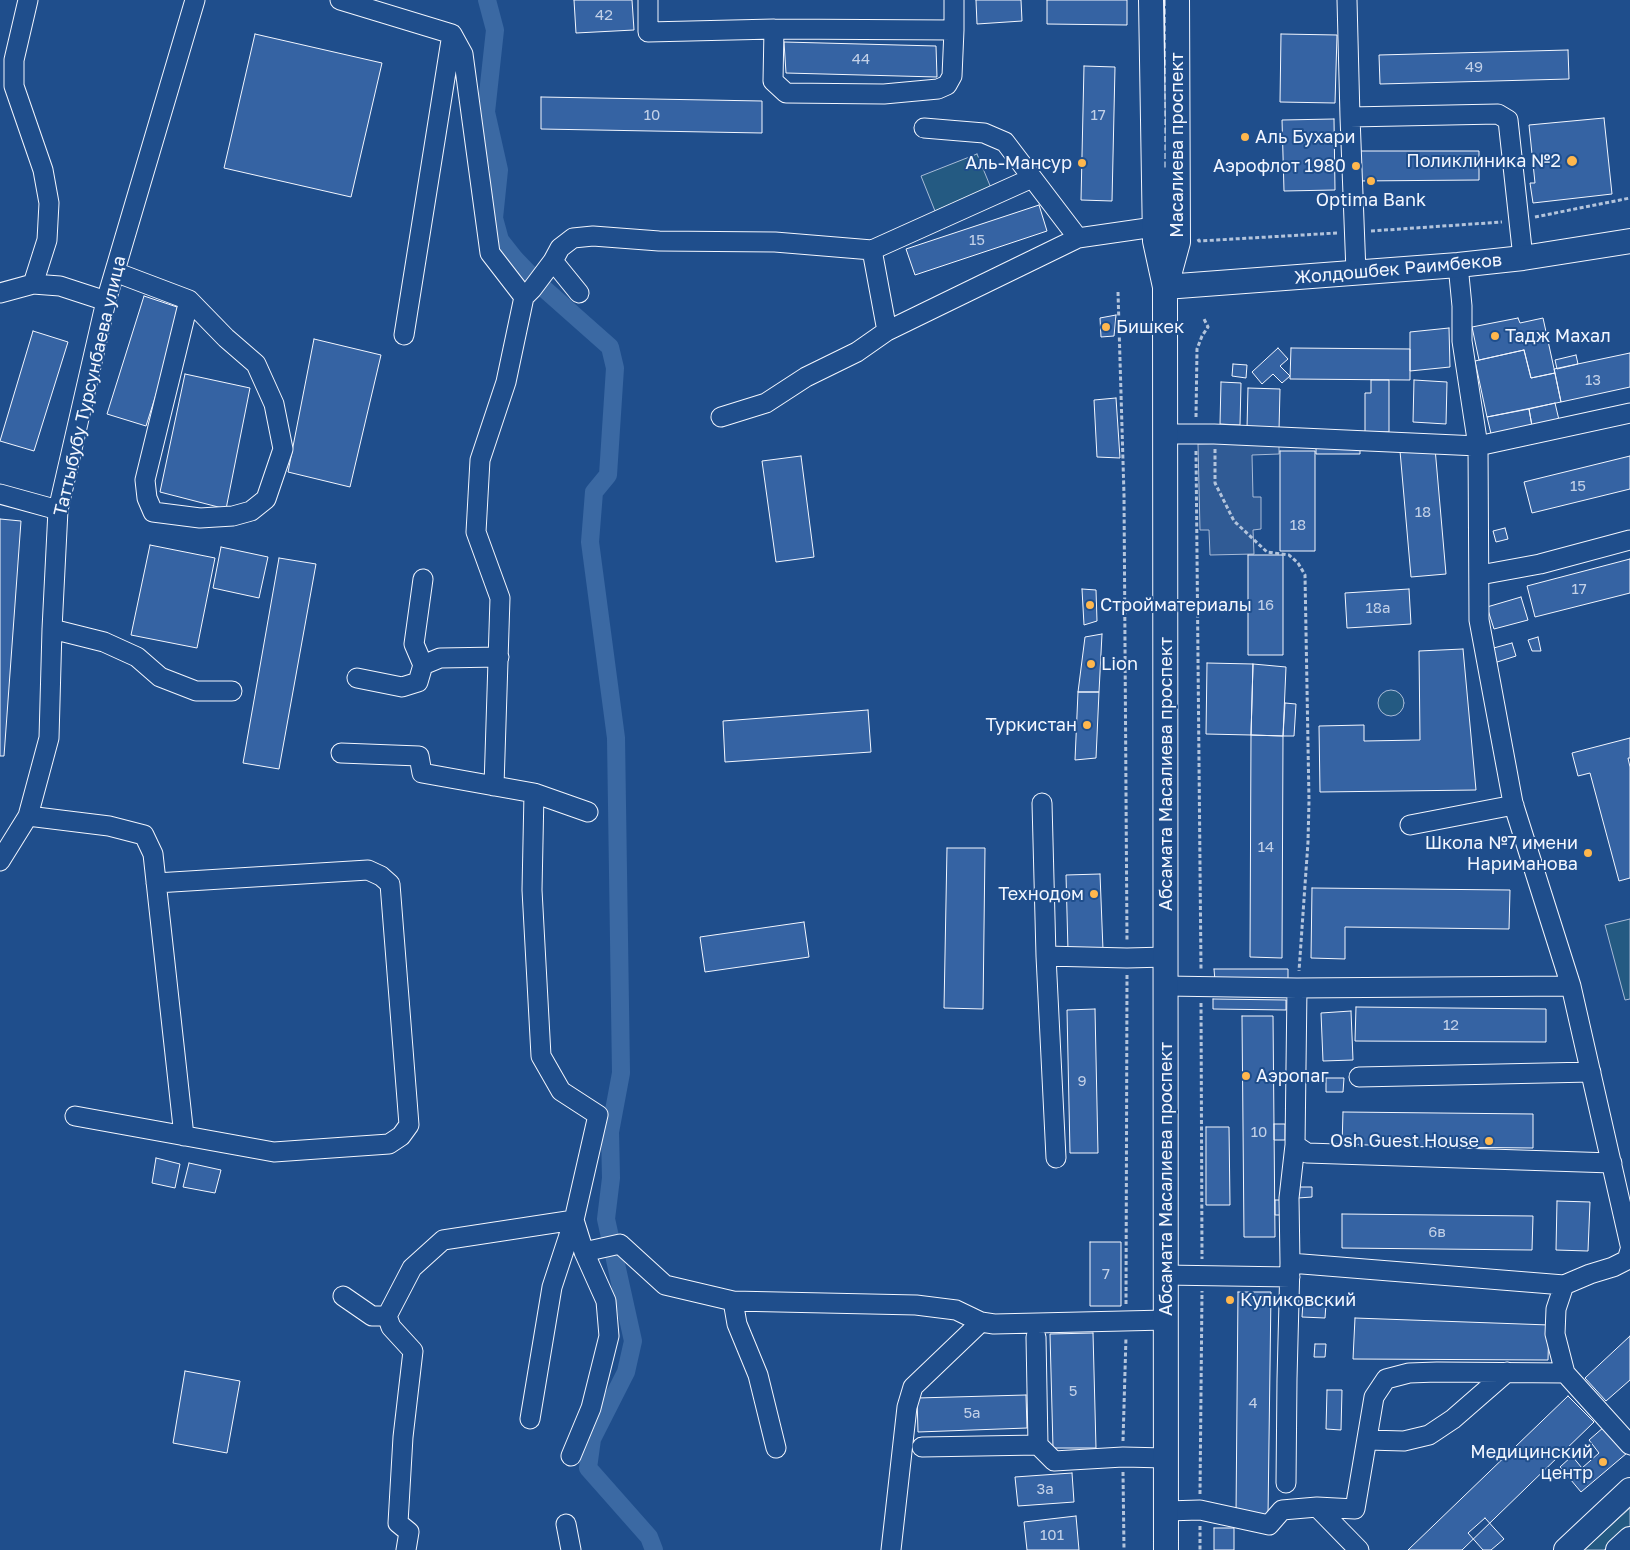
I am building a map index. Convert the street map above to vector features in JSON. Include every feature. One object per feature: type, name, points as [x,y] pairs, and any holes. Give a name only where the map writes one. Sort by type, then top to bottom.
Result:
[{"type":"main road","name":"Абсамата Масалиева проспект","points":[[1151,0],[1154,227],[1165,287],[1166,1550]]},
{"type":"main road","name":"Масалиева проспект","points":[[1165,287],[1178,242],[1177,0]]},
{"type":"main road","name":"Жолдошбек Раимбеков","points":[[1165,287],[1458,265],[1523,258],[1630,241]]},
{"type":"main road","points":[[1566,1550],[1630,1490]]},
{"type":"main road","points":[[1618,1550],[1630,1539]]},
{"type":"street","points":[[28,0],[14,60],[14,86],[43,170],[49,203],[47,240],[33,284]]},
{"type":"street","name":"Таттыбубу Турсунбаева улица","points":[[0,861],[28,816],[49,738],[58,510],[106,301],[195,0]]},
{"type":"street","points":[[340,0],[452,34],[463,54],[490,253],[528,293]]},
{"type":"street","points":[[648,0],[648,32],[774,29],[954,30]]},
{"type":"street","points":[[774,29],[773,81],[786,93],[884,94],[938,89],[947,85],[952,76],[954,0]]},
{"type":"street","points":[[1347,0],[1356,272]]},
{"type":"street","points":[[404,335],[452,34]]},
{"type":"street","points":[[1350,117],[1498,114],[1508,120],[1523,258]]},
{"type":"street","points":[[924,128],[984,133],[1006,142],[1078,238]]},
{"type":"street","points":[[494,786],[500,598],[476,532],[480,460],[506,382],[528,293],[549,267],[560,248],[573,238],[593,236],[659,241],[775,242],[872,250],[1032,178]]},
{"type":"street","points":[[721,417],[766,403],[806,376],[857,352],[887,331],[1078,238],[1154,227]]},
{"type":"street","points":[[872,250],[887,331]]},
{"type":"street","points":[[1458,265],[1462,306],[1462,340],[1478,446],[1479,620],[1514,805],[1571,986],[1630,1245]]},
{"type":"street","points":[[549,267],[580,293]]},
{"type":"street","points":[[115,272],[189,300],[226,338],[256,364],[274,404],[283,449],[266,499],[250,511],[233,516],[200,518],[154,512],[147,498],[145,480],[189,300]]},
{"type":"street","points":[[0,294],[33,284],[60,286],[106,301]]},
{"type":"street","points":[[1165,434],[1205,433],[1478,446],[1630,413]]},
{"type":"street","points":[[0,494],[58,510]]},
{"type":"street","points":[[1480,575],[1540,564],[1630,540]]},
{"type":"street","points":[[357,678],[402,687],[418,682],[423,664],[414,644],[423,579]]},
{"type":"street","points":[[52,629],[104,642],[137,657],[160,677],[196,690],[232,691]]},
{"type":"street","points":[[423,664],[440,658],[499,658]]},
{"type":"street","points":[[341,753],[419,756],[422,773],[534,793],[588,812]]},
{"type":"street","points":[[530,1419],[552,1287],[574,1220],[598,1115],[560,1091],[541,1056],[532,890],[534,793]]},
{"type":"street","points":[[1042,803],[1046,956],[1056,1158]]},
{"type":"street","points":[[1410,825],[1514,805]]},
{"type":"street","points":[[28,816],[109,826],[144,835],[153,854],[184,1136]]},
{"type":"street","points":[[75,1116],[274,1152],[389,1144],[401,1136],[410,1125],[390,884],[381,876],[368,870],[156,883]]},
{"type":"street","points":[[1046,956],[1166,958]]},
{"type":"street","points":[[1166,986],[1297,988],[1571,986]]},
{"type":"street","points":[[1286,1483],[1290,1270],[1289,1198],[1294,1170],[1295,1145],[1297,988]]},
{"type":"street","points":[[1359,1077],[1591,1072]]},
{"type":"street","points":[[1295,1145],[1307,1153],[1612,1163]]},
{"type":"street","points":[[571,1456],[591,1408],[609,1336],[606,1301],[593,1250],[574,1220]]},
{"type":"street","points":[[406,1550],[409,1532],[398,1523],[403,1437],[413,1352],[391,1327],[387,1316],[412,1268],[443,1240],[574,1220]]},
{"type":"street","points":[[593,1250],[620,1244],[666,1285],[733,1301],[916,1304],[956,1310],[980,1322],[994,1324],[1166,1320]]},
{"type":"street","points":[[1165,1275],[1202,1276],[1290,1270],[1564,1285],[1590,1274],[1614,1267],[1627,1260],[1630,1250]]},
{"type":"street","points":[[1564,1285],[1556,1310],[1555,1334],[1565,1373],[1630,1446]]},
{"type":"street","points":[[343,1296],[372,1316],[387,1316]]},
{"type":"street","points":[[733,1301],[737,1324],[758,1375],[776,1448]]},
{"type":"street","points":[[891,1550],[907,1407],[913,1387],[980,1322]]},
{"type":"street","points":[[1036,1337],[1038,1445],[1054,1461],[1166,1458]]},
{"type":"street","points":[[1367,1440],[1404,1441],[1429,1435],[1453,1419],[1507,1372]]},
{"type":"street","points":[[1166,1511],[1200,1510],[1269,1525],[1282,1510],[1317,1507],[1355,1509],[1374,1397],[1386,1379],[1409,1373],[1565,1373]]},
{"type":"street","points":[[922,1447],[1038,1445]]},
{"type":"street","points":[[1317,1507],[1360,1550]]},
{"type":"street","points":[[566,1524],[571,1550]]},
{"type":"path","points":[[1199,241],[1518,221],[1630,198]]},
{"type":"path","points":[[1118,292],[1124,495],[1127,1215]]},
{"type":"path","points":[[1200,1550],[1202,1276],[1201,986],[1205,433],[1197,349],[1208,327],[1203,317]]},
{"type":"path","points":[[1205,433],[1215,483],[1234,521],[1267,552],[1289,555],[1298,563],[1305,575],[1309,709],[1308,834],[1297,988]]},
{"type":"path","points":[[1123,1458],[1124,1550]]},
{"type":"shaded area","points":[[977,154],[991,188],[935,211],[921,176]]},
{"type":"shaded area","points":[[1279,442],[1279,454],[1252,455],[1253,497],[1261,497],[1261,529],[1253,530],[1254,554],[1210,555],[1209,530],[1200,530],[1198,444]]},
{"type":"shaded area","points":[[1391,690],[1400,694],[1404,703],[1400,712],[1391,716],[1382,712],[1378,703],[1382,694]]},
{"type":"shaded area","points":[[1630,919],[1630,999],[1625,1000],[1605,925]]},
{"type":"shaded area","points":[[1630,1508],[1630,1526],[1604,1550],[1584,1550]]},
{"type":"building","points":[[574,0],[632,0],[634,30],[576,33]]},
{"type":"building","points":[[976,0],[1021,0],[1022,21],[977,24]]},
{"type":"building","points":[[1047,0],[1127,0],[1127,25],[1047,24]]},
{"type":"building","points":[[255,34],[382,63],[351,197],[224,168]]},
{"type":"building","points":[[1281,34],[1337,35],[1335,103],[1280,102]]},
{"type":"building","points":[[784,42],[936,46],[937,77],[786,73]]},
{"type":"building","points":[[1568,50],[1569,79],[1380,84],[1379,55]]},
{"type":"building","points":[[1084,66],[1115,67],[1112,201],[1081,200]]},
{"type":"building","points":[[541,97],[762,101],[762,133],[541,129]]},
{"type":"building","name":"Поликлиника №2","points":[[1604,118],[1612,194],[1533,203],[1530,183],[1535,183],[1529,125]]},
{"type":"building","points":[[1334,119],[1335,190],[1284,191],[1282,120]]},
{"type":"building","points":[[1356,151],[1479,151],[1479,180],[1356,181]]},
{"type":"building","points":[[1039,205],[1047,231],[915,275],[906,249]]},
{"type":"building","points":[[144,296],[183,309],[146,426],[107,414]]},
{"type":"building","points":[[1116,315],[1114,336],[1101,337],[1100,318]]},
{"type":"building","points":[[1518,318],[1520,323],[1543,318],[1555,373],[1531,378],[1524,350],[1479,360],[1472,327]]},
{"type":"building","points":[[1449,328],[1450,367],[1410,371],[1410,332]]},
{"type":"building","points":[[33,331],[68,342],[34,451],[0,441]]},
{"type":"building","points":[[314,339],[381,355],[350,487],[288,472]]},
{"type":"building","points":[[1278,348],[1288,359],[1280,366],[1290,376],[1282,383],[1273,374],[1262,384],[1252,372]]},
{"type":"building","points":[[1291,348],[1410,349],[1410,380],[1290,379]]},
{"type":"building","points":[[1524,350],[1531,378],[1555,373],[1561,402],[1487,417],[1475,361]]},
{"type":"building","points":[[1630,353],[1630,387],[1561,402],[1554,369]]},
{"type":"building","points":[[1576,355],[1578,364],[1557,369],[1555,360]]},
{"type":"building","points":[[1233,364],[1247,365],[1246,378],[1232,376]]},
{"type":"building","points":[[185,374],[250,388],[226,509],[160,492]]},
{"type":"building","points":[[1371,380],[1389,380],[1389,432],[1365,432],[1365,393],[1371,393]]},
{"type":"building","points":[[1414,380],[1447,382],[1446,424],[1413,422]]},
{"type":"building","points":[[1221,382],[1241,383],[1240,425],[1220,424]]},
{"type":"building","points":[[1248,388],[1280,389],[1279,430],[1247,428]]},
{"type":"building","points":[[1116,398],[1120,458],[1097,457],[1094,400]]},
{"type":"building","points":[[1555,403],[1559,420],[1532,426],[1529,409]]},
{"type":"building","points":[[1529,409],[1532,426],[1492,438],[1487,417]]},
{"type":"building","points":[[1316,442],[1360,442],[1360,454],[1316,454]]},
{"type":"building","points":[[1435,448],[1446,574],[1411,577],[1400,451]]},
{"type":"building","points":[[1280,451],[1315,451],[1315,551],[1280,551]]},
{"type":"building","points":[[801,456],[814,557],[776,562],[762,461]]},
{"type":"building","points":[[1630,456],[1630,489],[1532,513],[1524,482]]},
{"type":"building","points":[[0,519],[21,521],[4,756],[0,756]]},
{"type":"building","points":[[1505,528],[1508,539],[1496,542],[1493,531]]},
{"type":"building","points":[[150,545],[215,558],[197,648],[131,635]]},
{"type":"building","points":[[221,547],[268,557],[259,598],[213,588]]},
{"type":"building","points":[[1248,555],[1283,555],[1283,655],[1248,655]]},
{"type":"building","points":[[279,558],[316,564],[279,769],[243,763]]},
{"type":"building","points":[[1630,559],[1630,593],[1535,617],[1527,586]]},
{"type":"building","name":"Стройматериалы","points":[[1082,589],[1096,590],[1097,621],[1084,625]]},
{"type":"building","points":[[1409,589],[1411,624],[1347,628],[1345,593]]},
{"type":"building","points":[[1521,597],[1528,620],[1494,629],[1487,607]]},
{"type":"building","name":"Lion","points":[[1102,634],[1099,692],[1078,692],[1085,637]]},
{"type":"building","points":[[1538,637],[1541,651],[1532,651],[1528,640]]},
{"type":"building","points":[[1512,643],[1516,656],[1494,663],[1490,649]]},
{"type":"building","points":[[1463,649],[1476,790],[1320,792],[1319,726],[1364,725],[1364,741],[1420,740],[1419,651]]},
{"type":"building","points":[[1207,663],[1253,664],[1251,735],[1206,734]]},
{"type":"building","points":[[1253,664],[1286,667],[1283,736],[1251,735]]},
{"type":"building","name":"Туркистан","points":[[1078,692],[1099,692],[1096,758],[1075,760]]},
{"type":"building","points":[[1285,703],[1296,704],[1294,736],[1283,736]]},
{"type":"building","points":[[868,710],[871,752],[725,762],[723,721]]},
{"type":"building","points":[[1251,735],[1283,736],[1282,958],[1250,957]]},
{"type":"building","points":[[1630,738],[1630,758],[1628,758],[1630,767],[1630,878],[1619,881],[1590,773],[1578,776],[1572,753]]},
{"type":"building","points":[[947,848],[985,848],[983,1009],[944,1008]]},
{"type":"building","points":[[1100,874],[1103,950],[1068,951],[1066,875]]},
{"type":"building","points":[[1312,888],[1510,890],[1509,929],[1345,927],[1345,959],[1311,958]]},
{"type":"building","points":[[804,922],[809,957],[705,972],[700,937]]},
{"type":"building","points":[[1214,969],[1288,969],[1288,981],[1215,981]]},
{"type":"building","points":[[1213,999],[1286,1000],[1286,1010],[1213,1009]]},
{"type":"building","points":[[1356,1007],[1546,1009],[1546,1042],[1355,1041]]},
{"type":"building","points":[[1095,1009],[1098,1153],[1070,1153],[1067,1010]]},
{"type":"building","points":[[1351,1011],[1353,1060],[1323,1061],[1321,1013]]},
{"type":"building","points":[[1242,1016],[1273,1016],[1275,1237],[1244,1237]]},
{"type":"building","points":[[1326,1078],[1344,1078],[1343,1092],[1326,1092]]},
{"type":"building","points":[[1343,1112],[1533,1114],[1533,1148],[1342,1146]]},
{"type":"building","points":[[1274,1124],[1285,1124],[1285,1140],[1274,1140]]},
{"type":"building","points":[[1206,1127],[1229,1127],[1230,1205],[1206,1205]]},
{"type":"building","points":[[156,1158],[180,1164],[175,1188],[152,1183]]},
{"type":"building","points":[[189,1163],[221,1170],[215,1193],[183,1187]]},
{"type":"building","points":[[1298,1187],[1312,1187],[1312,1197],[1298,1198]]},
{"type":"building","points":[[1275,1200],[1284,1200],[1284,1215],[1275,1215]]},
{"type":"building","points":[[1557,1201],[1590,1202],[1588,1251],[1556,1250]]},
{"type":"building","points":[[1342,1214],[1533,1216],[1532,1250],[1342,1248]]},
{"type":"building","points":[[1090,1242],[1121,1242],[1121,1306],[1090,1306]]},
{"type":"building","points":[[1238,1292],[1271,1292],[1268,1515],[1236,1514]]},
{"type":"building","points":[[1303,1302],[1326,1304],[1325,1318],[1302,1317]]},
{"type":"building","points":[[1355,1318],[1549,1325],[1548,1360],[1353,1359]]},
{"type":"building","points":[[1093,1333],[1096,1448],[1053,1448],[1050,1334]]},
{"type":"building","points":[[1630,1336],[1630,1380],[1606,1401],[1585,1378]]},
{"type":"building","points":[[1315,1344],[1326,1344],[1325,1357],[1314,1357]]},
{"type":"building","points":[[185,1371],[240,1381],[227,1453],[173,1443]]},
{"type":"building","points":[[1327,1390],[1342,1390],[1341,1430],[1326,1429]]},
{"type":"building","points":[[1026,1395],[1027,1428],[918,1432],[917,1398]]},
{"type":"building","points":[[1568,1396],[1594,1422],[1462,1550],[1408,1550]]},
{"type":"building","name":"Медицинский центр","points":[[1604,1427],[1627,1453],[1581,1492],[1560,1467],[1572,1456],[1582,1468],[1599,1453],[1589,1440]]},
{"type":"building","points":[[1072,1473],[1074,1502],[1018,1506],[1015,1477]]},
{"type":"building","points":[[1076,1516],[1079,1550],[1027,1550],[1024,1522]]},
{"type":"building","points":[[1485,1518],[1504,1539],[1491,1550],[1483,1550],[1468,1533]]},
{"type":"building","points":[[1214,1528],[1234,1528],[1234,1550],[1214,1550]]},
{"type":"waterway","points":[[487,0],[495,30],[486,112],[499,170],[494,218],[500,240],[540,285],[610,347],[615,368],[608,475],[594,492],[590,542],[616,738],[621,1073],[610,1132],[611,1178],[606,1219],[633,1341],[626,1372],[592,1439],[588,1468],[649,1537],[654,1550]]},
{"type":"fence","points":[[1165,0],[1165,170]]},
{"type":"place","name":"Аль Бухари","points":[[1245,137]]},
{"type":"place","name":"Поликлиника №2","points":[[1572,161]]},
{"type":"place","name":"Аль-Мансур","points":[[1082,163]]},
{"type":"place","name":"Аэрофлот 1980","points":[[1356,166]]},
{"type":"place","name":"Optima Bank","points":[[1371,181]]},
{"type":"place","name":"Бишкек","points":[[1106,327]]},
{"type":"place","name":"Тадж Махал","points":[[1495,336]]},
{"type":"place","name":"Стройматериалы","points":[[1090,605]]},
{"type":"place","name":"Lion","points":[[1091,664]]},
{"type":"place","name":"Туркистан","points":[[1087,725]]},
{"type":"place","name":"Школа №7 имени Нариманова","points":[[1588,853]]},
{"type":"place","name":"Технодом","points":[[1094,894]]},
{"type":"place","name":"Аэропаг","points":[[1246,1076]]},
{"type":"place","name":"Osh Guest House","points":[[1489,1141]]},
{"type":"place","name":"Куликовский","points":[[1230,1300]]},
{"type":"place","name":"Медицинский центр","points":[[1603,1462]]}]
